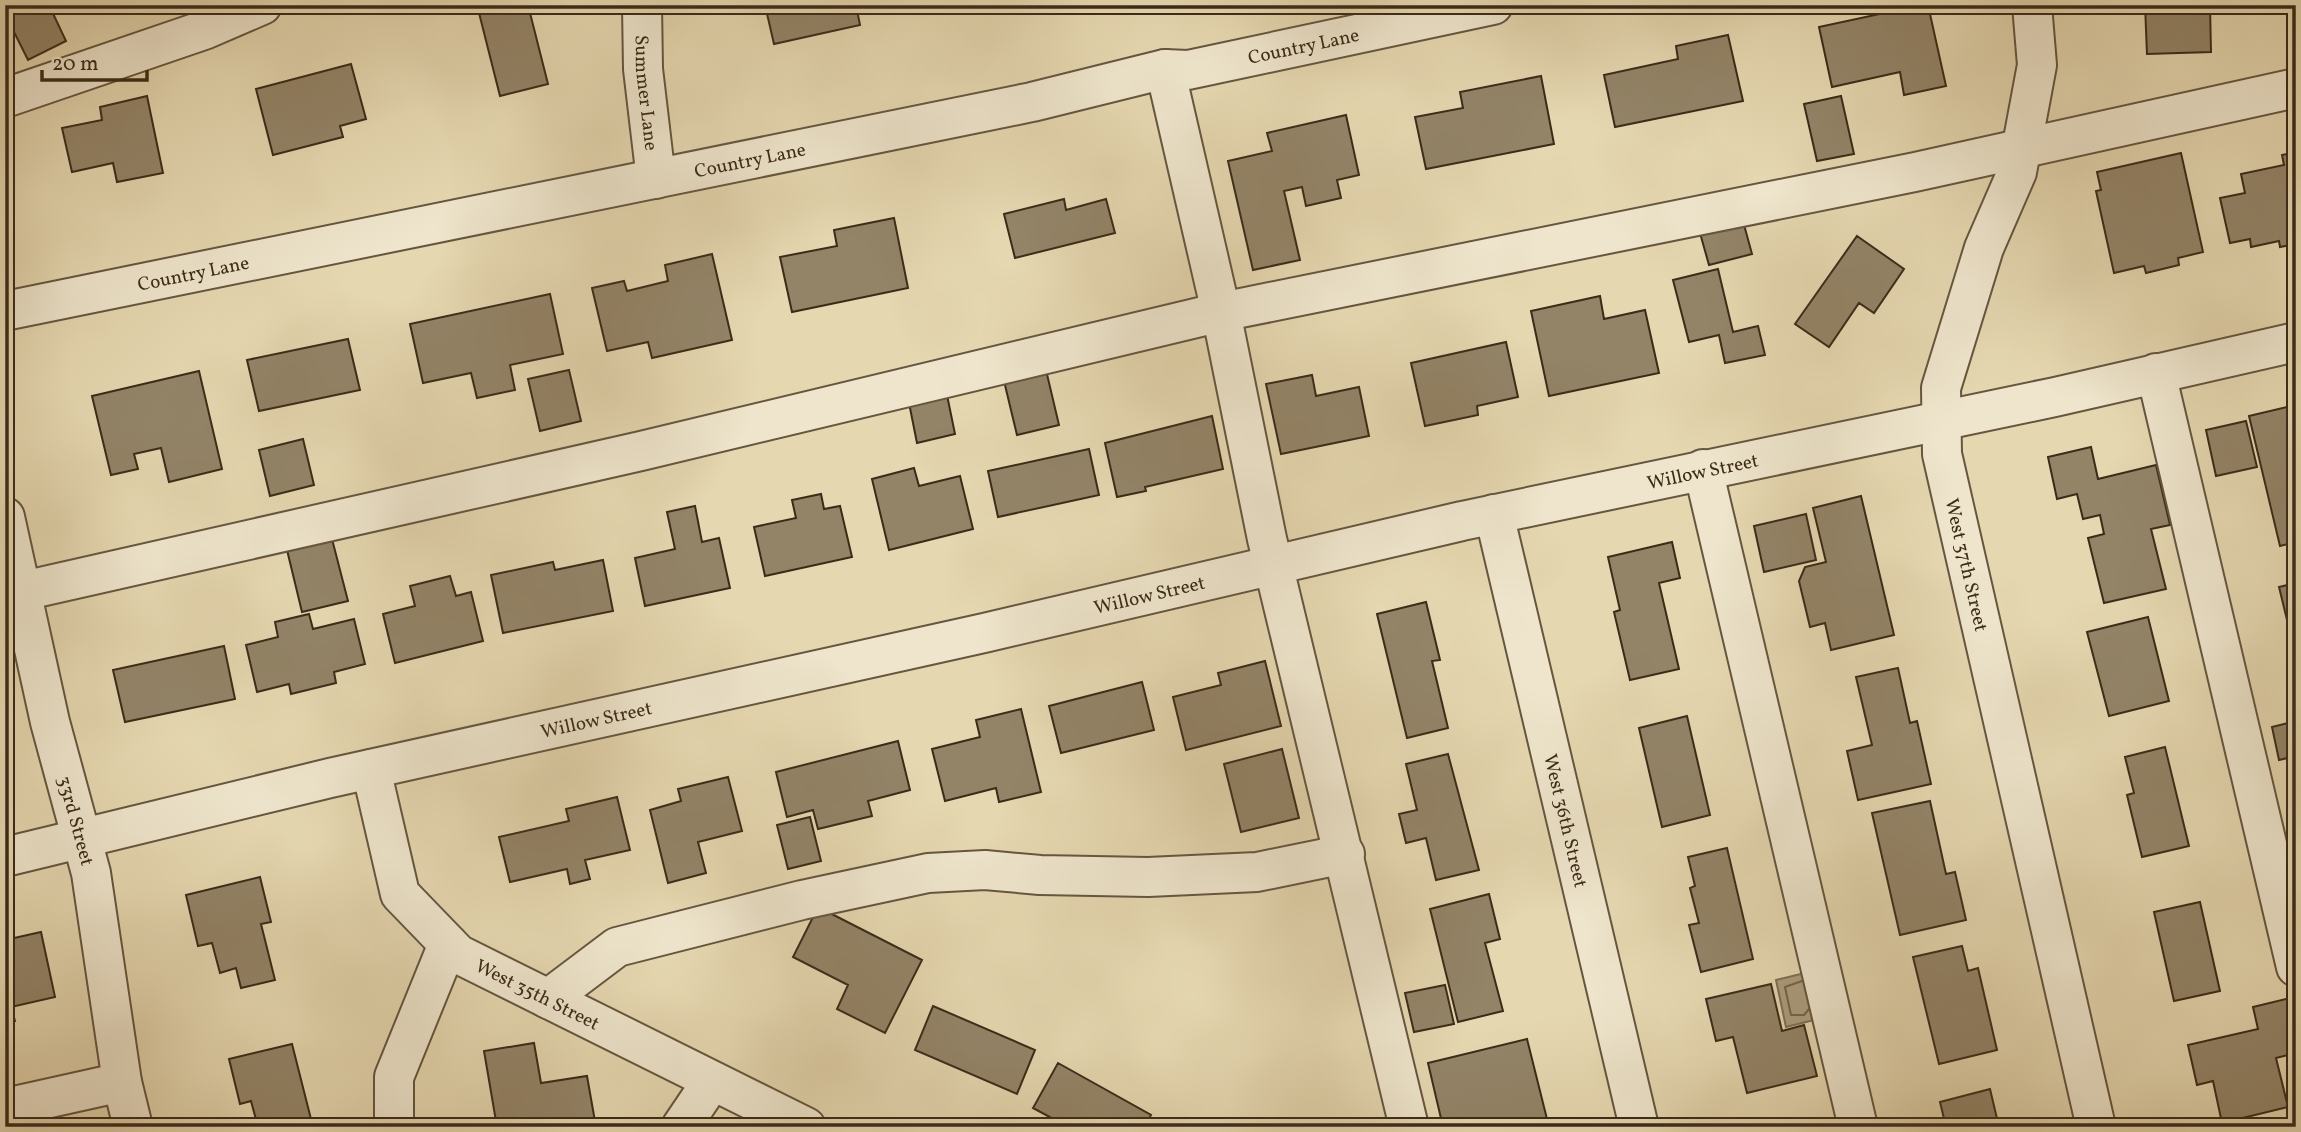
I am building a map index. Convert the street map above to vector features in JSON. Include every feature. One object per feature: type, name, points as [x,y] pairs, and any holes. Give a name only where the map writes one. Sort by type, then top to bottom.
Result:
[{"type":"street","points":[[5,98],[204,30],[262,5]]},
{"type":"street","name":"Summer Lane","points":[[642,5],[643,69],[656,179]]},
{"type":"street","name":"Country Lane","points":[[5,311],[1032,102],[1164,69],[1188,70],[1493,5]]},
{"type":"street","name":"West 37th Street","points":[[2032,5],[2037,65],[2017,172],[1984,248],[1941,388],[1943,465],[2096,1127]]},
{"type":"street","points":[[1164,69],[1221,312],[1275,566],[1409,1127]]},
{"type":"street","points":[[13,594],[641,451],[1221,312],[2021,149],[2296,88]]},
{"type":"street","name":"Willow Street","points":[[5,857],[371,769],[1275,566],[1494,514],[1941,422],[2296,342]]},
{"type":"street","points":[[2156,373],[2296,967]]},
{"type":"street","points":[[1703,469],[1858,1127]]},
{"type":"street","name":"West 36th Street","points":[[1494,514],[1640,1127]]},
{"type":"street","name":"33rd Street","points":[[5,517],[13,594],[91,873],[122,1082],[133,1127]]},
{"type":"street","name":"West 35th Street","points":[[371,769],[400,894],[458,954],[806,1127]]},
{"type":"street","points":[[548,999],[617,947],[802,900],[928,873],[985,870],[1040,876],[1148,877],[1257,873],[1345,854]]},
{"type":"street","points":[[394,1127],[394,1077],[448,944]]},
{"type":"street","points":[[681,1127],[712,1081]]},
{"type":"street","points":[[5,1108],[122,1082]]},
{"type":"water","points":[[1809,972],[1814,1020],[1786,1027],[1776,980]]},
{"type":"building","points":[[5,5],[49,5],[66,41],[28,60],[5,14]]},
{"type":"building","points":[[477,5],[528,5],[548,84],[500,96]]},
{"type":"building","points":[[765,5],[856,5],[860,25],[774,44]]},
{"type":"building","points":[[1888,5],[1928,5],[1946,86],[1904,95],[1900,72],[1832,87],[1819,27],[1889,12]]},
{"type":"building","points":[[2145,5],[2210,5],[2211,52],[2147,54]]},
{"type":"building","points":[[1728,35],[1743,101],[1615,127],[1604,75],[1678,59],[1676,46]]},
{"type":"building","points":[[351,64],[366,119],[340,126],[343,137],[273,155],[256,89]]},
{"type":"building","points":[[1541,76],[1554,144],[1426,169],[1415,117],[1463,108],[1460,92]]},
{"type":"building","points":[[147,96],[163,173],[117,182],[113,163],[72,172],[62,128],[102,120],[100,107]]},
{"type":"building","points":[[1841,96],[1854,154],[1817,161],[1804,104]]},
{"type":"building","points":[[1346,115],[1359,175],[1337,180],[1341,198],[1306,206],[1302,187],[1284,191],[1300,260],[1253,270],[1228,161],[1272,151],[1267,133]]},
{"type":"building","points":[[2296,152],[2296,244],[2280,247],[2279,241],[2251,247],[2250,239],[2230,243],[2220,198],[2245,193],[2241,174],[2284,165],[2282,155]]},
{"type":"building","points":[[2181,153],[2203,252],[2178,258],[2179,265],[2146,273],[2144,266],[2114,273],[2096,191],[2101,190],[2097,172]]},
{"type":"building","points":[[1064,199],[1066,210],[1106,199],[1115,233],[1015,258],[1004,214]]},
{"type":"building","points":[[894,218],[908,288],[792,312],[780,257],[837,246],[834,230]]},
{"type":"building","points":[[1743,221],[1752,254],[1709,265],[1700,233]]},
{"type":"building","points":[[1857,236],[1904,269],[1874,313],[1859,303],[1829,347],[1795,324]]},
{"type":"building","points":[[712,254],[732,340],[652,358],[648,342],[607,351],[592,288],[624,281],[627,291],[668,281],[665,265]]},
{"type":"building","points":[[1718,269],[1733,332],[1758,326],[1765,355],[1725,363],[1719,335],[1689,342],[1673,280]]},
{"type":"building","points":[[550,294],[563,354],[510,365],[515,390],[477,398],[471,373],[423,383],[410,324]]},
{"type":"building","points":[[1600,296],[1604,319],[1645,310],[1659,373],[1549,396],[1531,311]]},
{"type":"building","points":[[348,339],[360,390],[259,411],[247,360]]},
{"type":"building","points":[[1506,342],[1518,397],[1477,406],[1478,415],[1425,426],[1411,363]]},
{"type":"building","points":[[569,370],[581,421],[540,431],[528,379]]},
{"type":"building","points":[[1046,370],[1059,425],[1017,435],[1004,381]]},
{"type":"building","points":[[199,371],[222,469],[169,482],[161,448],[134,454],[138,469],[111,475],[92,396]]},
{"type":"building","points":[[1312,375],[1316,396],[1359,387],[1369,436],[1281,454],[1266,384]]},
{"type":"building","points":[[947,395],[955,434],[917,443],[909,403]]},
{"type":"building","points":[[2291,406],[2296,426],[2296,542],[2280,546],[2249,416]]},
{"type":"building","points":[[1212,416],[1223,469],[1145,487],[1146,491],[1117,497],[1105,443]]},
{"type":"building","points":[[2246,421],[2257,467],[2216,476],[2206,430]]},
{"type":"building","points":[[303,439],[314,485],[270,496],[259,450]]},
{"type":"building","points":[[2091,447],[2098,479],[2156,465],[2170,525],[2151,529],[2166,589],[2104,603],[2088,538],[2104,534],[2100,515],[2083,519],[2077,494],[2057,499],[2048,457]]},
{"type":"building","points":[[1089,449],[1099,495],[998,517],[988,471]]},
{"type":"building","points":[[914,468],[919,486],[960,476],[973,529],[889,550],[872,479]]},
{"type":"building","points":[[821,494],[824,509],[840,506],[852,557],[765,576],[754,527],[796,518],[792,500]]},
{"type":"building","points":[[1861,496],[1894,635],[1831,650],[1825,623],[1810,627],[1799,581],[1805,567],[1826,562],[1813,508]]},
{"type":"building","points":[[695,506],[702,542],[719,538],[730,588],[645,606],[635,558],[675,549],[667,512]]},
{"type":"building","points":[[1806,514],[1816,560],[1764,572],[1754,526]]},
{"type":"building","points":[[332,539],[348,601],[302,612],[287,550]]},
{"type":"building","points":[[1672,542],[1680,578],[1659,583],[1679,669],[1630,680],[1614,612],[1620,610],[1608,557]]},
{"type":"building","points":[[603,560],[613,611],[503,633],[491,575],[553,562],[555,570]]},
{"type":"building","points":[[450,576],[456,596],[471,592],[483,641],[395,663],[383,614],[415,606],[410,586]]},
{"type":"building","points":[[2296,583],[2296,657],[2279,587]]},
{"type":"building","points":[[1426,602],[1440,660],[1432,661],[1448,728],[1407,738],[1377,614]]},
{"type":"building","points":[[309,614],[313,629],[354,619],[365,664],[334,672],[336,683],[291,694],[289,684],[257,692],[246,645],[278,637],[275,622]]},
{"type":"building","points":[[2148,617],[2169,701],[2109,716],[2087,632]]},
{"type":"building","points":[[224,646],[235,699],[125,722],[113,670]]},
{"type":"building","points":[[1265,661],[1281,726],[1186,750],[1173,697],[1221,685],[1218,673]]},
{"type":"building","points":[[1898,668],[1910,723],[1917,721],[1931,784],[1858,800],[1847,751],[1872,745],[1856,677]]},
{"type":"building","points":[[1142,682],[1154,730],[1061,753],[1049,706]]},
{"type":"building","points":[[1021,709],[1041,792],[999,802],[996,788],[945,801],[932,749],[980,737],[976,720]]},
{"type":"building","points":[[1687,716],[1710,815],[1662,827],[1639,728]]},
{"type":"building","points":[[2296,721],[2296,756],[2279,760],[2272,727]]},
{"type":"building","points":[[898,741],[910,790],[868,801],[872,816],[818,829],[813,810],[787,817],[776,772]]},
{"type":"building","points":[[2165,747],[2189,846],[2142,857],[2127,795],[2134,793],[2125,757]]},
{"type":"building","points":[[1282,749],[1299,818],[1241,832],[1224,764]]},
{"type":"building","points":[[1448,754],[1479,870],[1436,880],[1426,838],[1406,843],[1399,814],[1417,810],[1406,764]]},
{"type":"building","points":[[728,777],[742,831],[698,842],[706,873],[668,883],[650,810],[681,801],[678,789]]},
{"type":"building","points":[[617,797],[630,850],[585,860],[590,879],[570,884],[567,869],[510,882],[499,837],[569,821],[566,809]]},
{"type":"building","points":[[1930,801],[1946,874],[1955,872],[1966,920],[1900,935],[1872,813]]},
{"type":"building","points":[[810,817],[821,861],[788,869],[777,825]]},
{"type":"building","points":[[1727,848],[1753,959],[1701,972],[1689,925],[1699,923],[1690,888],[1695,886],[1688,857]]},
{"type":"building","points":[[260,877],[271,922],[261,924],[275,980],[241,988],[236,968],[220,973],[212,943],[198,946],[186,895]]},
{"type":"building","points":[[1489,894],[1500,939],[1485,943],[1503,1011],[1458,1022],[1430,909]]},
{"type":"building","points":[[2200,902],[2220,991],[2174,1001],[2154,912]]},
{"type":"building","points":[[818,907],[922,960],[885,1033],[837,1009],[848,985],[793,957]]},
{"type":"building","points":[[41,932],[55,997],[11,1007],[15,1021],[5,1024],[5,940]]},
{"type":"building","points":[[1962,946],[1968,971],[1978,968],[1997,1050],[1939,1064],[1913,957]]},
{"type":"building","points":[[1771,984],[1782,1031],[1804,1025],[1817,1076],[1747,1093],[1733,1037],[1716,1041],[1706,999]]},
{"type":"building","points":[[1445,985],[1454,1024],[1414,1032],[1405,993]]},
{"type":"building","points":[[2294,997],[2296,1053],[2276,1058],[2288,1107],[2222,1123],[2213,1081],[2197,1085],[2188,1045],[2258,1029],[2253,1007]]},
{"type":"building","points":[[933,1006],[1035,1050],[1017,1094],[915,1050]]},
{"type":"building","points":[[1527,1039],[1549,1127],[1443,1127],[1428,1063]]},
{"type":"building","points":[[534,1043],[541,1083],[587,1076],[596,1127],[497,1127],[484,1051]]},
{"type":"building","points":[[292,1044],[313,1127],[258,1127],[251,1101],[240,1104],[229,1059]]},
{"type":"building","points":[[1058,1063],[1151,1115],[1145,1127],[1085,1127],[1072,1119],[1068,1127],[1033,1108]]},
{"type":"building","points":[[1990,1089],[1999,1127],[1946,1127],[1940,1102]]}]
